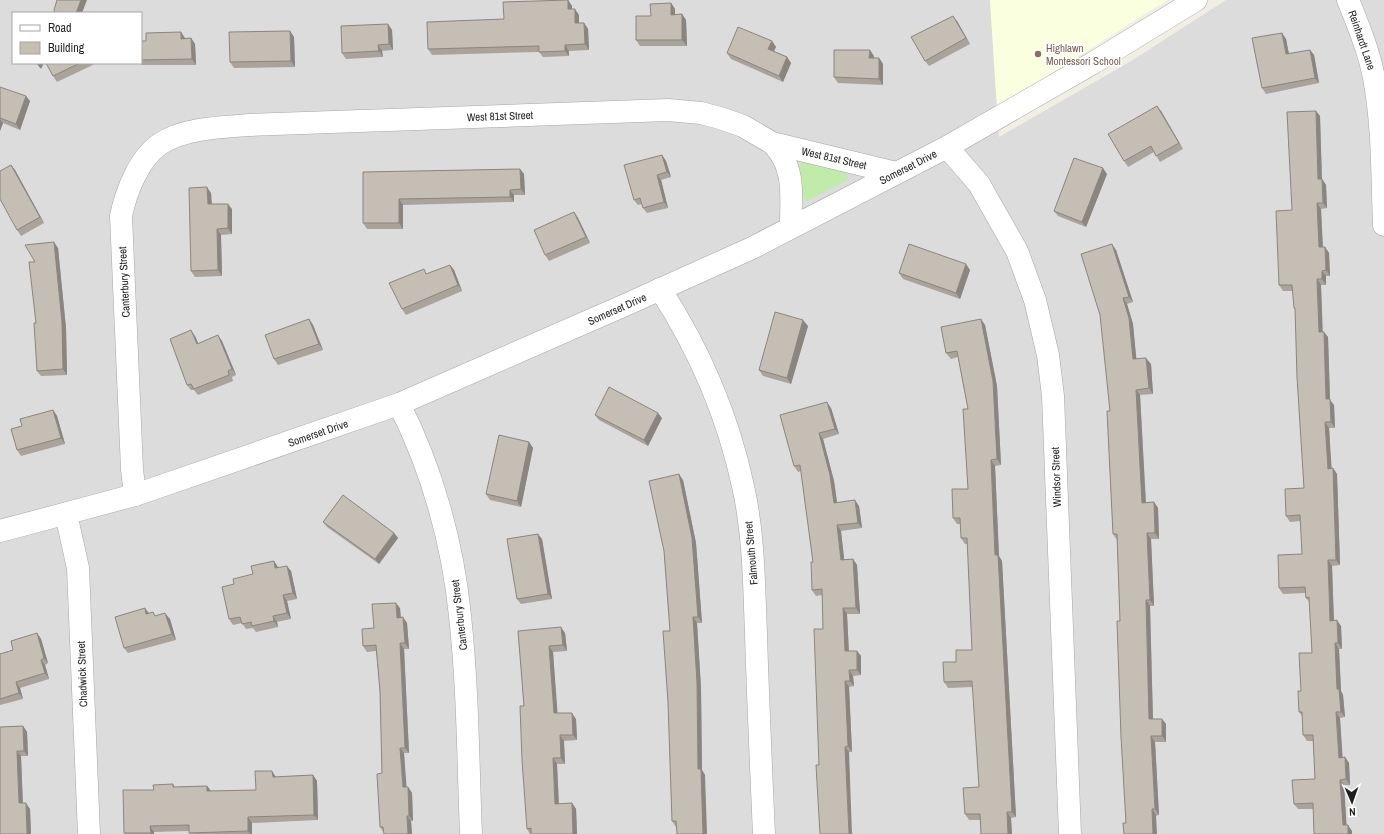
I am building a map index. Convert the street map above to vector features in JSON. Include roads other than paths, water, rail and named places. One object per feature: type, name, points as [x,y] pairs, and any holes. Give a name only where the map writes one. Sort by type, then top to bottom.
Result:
[{"type":"street","name":"Somerset Drive","points":[[0,531],[135,495],[399,404],[660,289],[752,248],[947,147],[1093,63],[1196,0]]},
{"type":"street","name":"Reinhardt Lane","points":[[1348,0],[1360,30],[1374,77],[1379,112],[1384,225]]},
{"type":"street","name":"West 81st Street","points":[[221,127],[668,110],[701,113],[742,126],[772,143],[782,153],[788,166],[791,184],[792,226]]},
{"type":"street","name":"Canterbury Street","points":[[135,495],[132,469],[121,216],[125,197],[132,180],[146,159],[160,144],[184,134],[221,127]]},
{"type":"street","name":"West 81st Street","points":[[772,143],[896,173]]},
{"type":"street","name":"Windsor Street","points":[[947,147],[979,184],[1017,252],[1035,300],[1048,355],[1053,396],[1070,834]]},
{"type":"street","name":"Falmouth Street","points":[[660,289],[681,321],[700,359],[728,431],[743,487],[752,540],[764,834]]},
{"type":"street","name":"Canterbury Street","points":[[399,404],[412,430],[426,468],[451,559],[460,615],[464,666],[471,834]]},
{"type":"street","name":"Chadwick Street","points":[[66,514],[78,568],[89,834]]},
{"type":"place","name":"Highlawn Montessori School","points":[[1038,54]]}]
